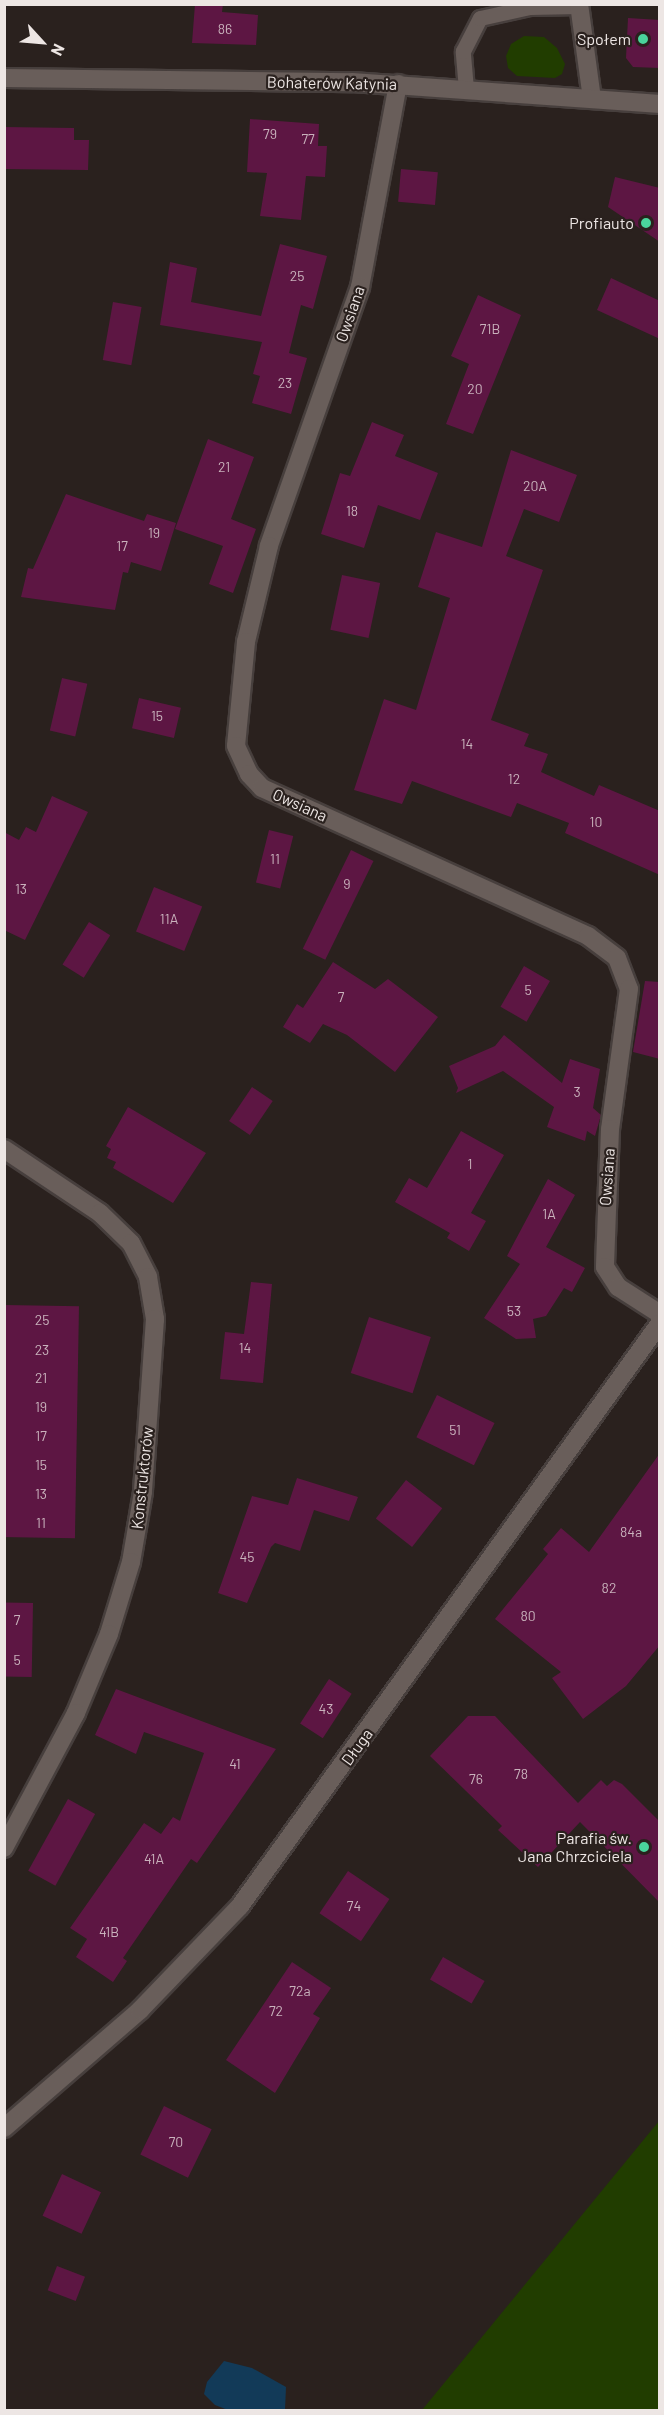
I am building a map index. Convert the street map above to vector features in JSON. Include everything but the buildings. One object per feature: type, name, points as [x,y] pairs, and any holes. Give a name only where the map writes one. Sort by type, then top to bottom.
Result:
[{"type":"street","points":[[579,5],[592,99]]},
{"type":"street","name":"Bohaterów Katynia","points":[[4,78],[398,84],[660,104]]},
{"type":"street","name":"Owsiana","points":[[398,84],[360,286],[269,546],[246,642],[236,746],[249,774],[262,788],[588,936],[616,958],[629,989],[610,1129],[605,1267],[618,1287],[660,1314]]},
{"type":"street","name":"Konstruktorów","points":[[4,1149],[100,1213],[131,1243],[148,1277],[155,1319],[143,1492],[131,1562],[109,1634],[76,1713],[4,1848]]},
{"type":"street","name":"Długa","points":[[4,2128],[140,2010],[240,1906],[660,1323]]},
{"type":"lane","points":[[466,89],[463,51],[480,18],[530,7],[579,5]]},
{"type":"green space","points":[[524,36],[544,37],[557,48],[565,64],[562,74],[555,78],[517,76],[508,68],[506,56],[511,44]]},
{"type":"green space","points":[[659,2121],[659,2410],[422,2410]]},
{"type":"water","points":[[224,2361],[252,2368],[286,2387],[285,2410],[228,2410],[215,2405],[204,2394],[207,2382]]},
{"type":"place","name":"Społem","points":[[643,39]]},
{"type":"place","name":"Profiauto","points":[[646,223]]},
{"type":"place","name":"Parafia św. Jana Chrzciciela","points":[[644,1847]]}]
